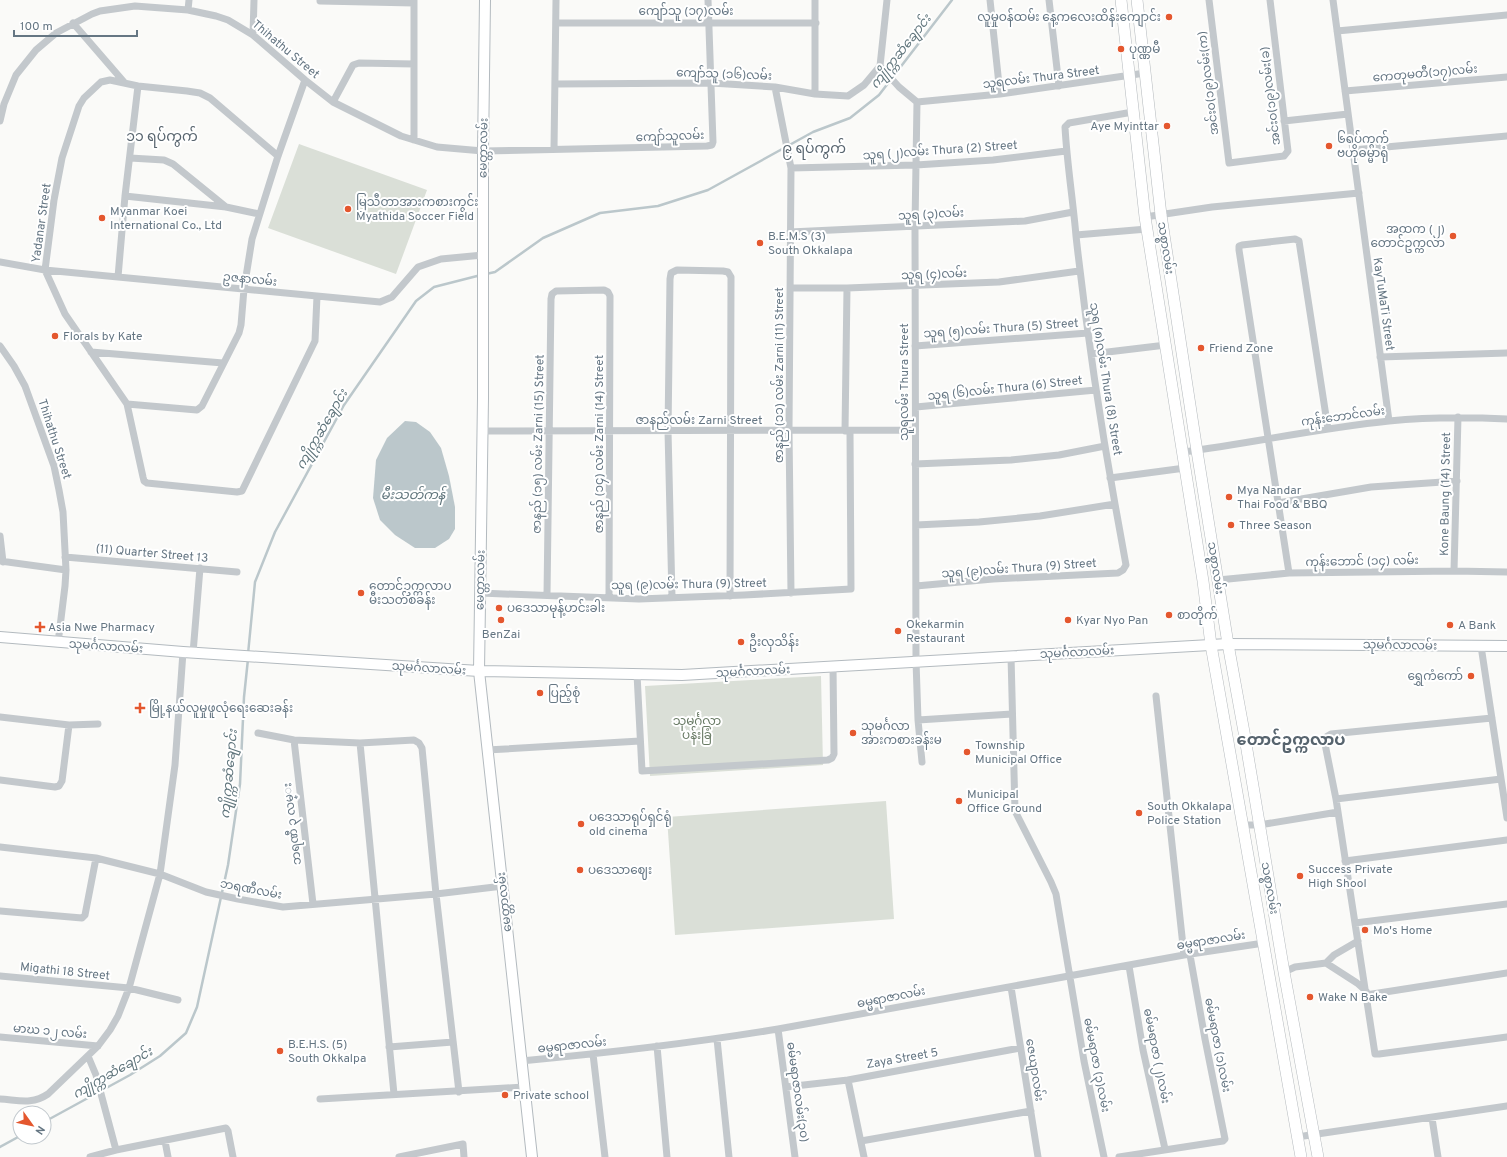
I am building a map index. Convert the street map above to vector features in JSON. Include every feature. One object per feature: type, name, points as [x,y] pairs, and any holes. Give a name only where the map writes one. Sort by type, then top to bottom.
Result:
[{"type":"main road","name":"မေတ္တာလမ်း","points":[[485,0],[479,671],[532,1157]]},
{"type":"main road","name":"သစ္စာလမ်း","points":[[1121,0],[1145,217],[1203,581],[1211,645],[1301,1157]]},
{"type":"main road","name":"သစ္စာလမ်း","points":[[1137,0],[1161,215],[1197,451],[1228,644],[1284,972],[1318,1157]]},
{"type":"main road","name":"သုမင်္ဂလာလမ်း","points":[[0,637],[188,652],[479,671],[682,675],[1228,644],[1507,646]]},
{"type":"street","points":[[188,10],[189,0]]},
{"type":"street","points":[[253,35],[254,0]]},
{"type":"street","points":[[554,149],[556,0]]},
{"type":"street","name":"ကျော်သူလမ်း","points":[[483,151],[712,145],[708,0]]},
{"type":"street","points":[[815,0],[815,94]]},
{"type":"street","points":[[990,0],[1000,94]]},
{"type":"street","points":[[1049,0],[1059,86]]},
{"type":"street","name":"အင်းဝ(၁၉)လမ်း(က)","points":[[1209,0],[1229,163]]},
{"type":"street","name":"အင်းဝ(၁၉)လမ်း(ခ)","points":[[1229,163],[1284,156],[1288,151],[1270,0]]},
{"type":"street","name":"KayTuMaTi Street","points":[[1333,0],[1380,357],[1390,420]]},
{"type":"street","points":[[320,1],[414,1],[414,140]]},
{"type":"street","points":[[888,1],[880,66],[917,102]]},
{"type":"street","name":"Thihathu Street","points":[[0,121],[4,104],[16,75],[36,50],[56,33],[74,23],[100,11],[134,3],[188,10],[228,20],[253,35],[333,102],[383,128],[437,148],[483,151]]},
{"type":"street","points":[[1337,31],[1507,15]]},
{"type":"street","points":[[74,23],[124,82]]},
{"type":"street","name":"ကျော်သူ (၁၇)လမ်း","points":[[556,23],[816,23]]},
{"type":"street","points":[[333,102],[353,65],[359,63],[414,64]]},
{"type":"street","name":"ကျော်သူ (၁၆)လမ်း","points":[[555,84],[711,83],[775,87],[815,94],[848,96],[864,85],[880,66]]},
{"type":"street","name":"သူရလမ်း Thura Street","points":[[922,762],[918,720],[916,661],[915,225],[917,102],[1000,94],[1145,73]]},
{"type":"street","name":"ကေတုမတီ(၁၇)လမ်း","points":[[1345,91],[1507,77]]},
{"type":"street","name":"Yadanar Street","points":[[127,404],[65,314],[45,270],[54,200],[62,158],[79,106],[84,98],[101,82],[110,80],[138,86],[200,93],[210,98],[278,156]]},
{"type":"street","points":[[305,80],[278,156],[252,239],[244,289],[241,325],[202,406],[199,409],[127,404],[144,481],[147,483],[237,492],[242,491],[245,488],[315,341],[316,296]]},
{"type":"street","points":[[118,277],[125,196],[138,86]]},
{"type":"street","name":"ဇာနည် (၁၁) လမ်း Zarni (11) Street","points":[[775,87],[791,168],[789,431],[791,593]]},
{"type":"street","name":"သူရ (၈)လမ်း Thura (8) Street","points":[[1123,570],[1126,565],[1110,478],[1079,271],[1066,151],[1065,127],[1069,123],[1133,112]]},
{"type":"street","points":[[1284,121],[1348,114]]},
{"type":"street","points":[[1353,150],[1507,136]]},
{"type":"street","name":"သူရ (၂)လမ်း Thura (2) Street","points":[[791,168],[916,165],[993,160],[1066,151]]},
{"type":"street","points":[[130,158],[164,160],[173,164],[226,207]]},
{"type":"street","points":[[1145,217],[1212,207],[1358,192]]},
{"type":"street","points":[[125,196],[226,207],[259,214]]},
{"type":"street","name":"သူရ (၃)လမ်း","points":[[790,232],[1025,221],[1073,212]]},
{"type":"street","points":[[1076,236],[1147,229]]},
{"type":"street","points":[[1289,573],[1239,246],[1294,239],[1299,241],[1328,429]]},
{"type":"street","name":"ဥဇနာလမ်း","points":[[0,262],[45,270],[380,302],[392,297],[418,267],[441,259],[483,255]]},
{"type":"street","points":[[672,597],[668,431],[671,273],[677,270],[728,272],[731,277],[730,596]]},
{"type":"street","name":"သူရ (၄)လမ်း","points":[[790,288],[847,288],[999,282],[1079,271]]},
{"type":"street","points":[[847,288],[848,431]]},
{"type":"street","name":"ဇာနည် (၁၅) လမ်း Zarni (15) Street","points":[[547,595],[552,294],[556,291],[604,290],[608,292]]},
{"type":"street","name":"ဇာနည် (၁၄) လမ်း Zarni (14) Street","points":[[608,292],[610,296],[609,597]]},
{"type":"street","name":"သူရ (၅)လမ်း Thura (5) Street","points":[[915,346],[1088,333]]},
{"type":"street","points":[[1091,354],[1166,345]]},
{"type":"street","name":"Thihathu Street","points":[[0,346],[14,366],[25,386],[54,466],[63,512],[66,570],[58,642]]},
{"type":"street","points":[[91,352],[223,363]]},
{"type":"street","points":[[1380,357],[1507,353]]},
{"type":"street","name":"သူရ (၆)လမ်း Thura (6) Street","points":[[916,407],[1096,390]]},
{"type":"street","name":"ကုန်းဘောင်လမ်း","points":[[1183,452],[1390,420],[1458,417],[1507,419]]},
{"type":"street","name":"Kone Baung (14) Street","points":[[1454,571],[1458,417]]},
{"type":"street","name":"ဇာနည်လမ်း Zarni Street","points":[[482,431],[915,430]]},
{"type":"street","name":"သူရ (၉)လမ်း Thura (9) Street","points":[[480,593],[639,599],[730,596],[850,589],[848,431]]},
{"type":"street","points":[[916,464],[1011,460],[1105,446]]},
{"type":"street","points":[[1110,478],[1185,468]]},
{"type":"street","points":[[1278,503],[1371,487],[1457,481]]},
{"type":"street","points":[[916,525],[979,522],[1040,516],[1115,504]]},
{"type":"street","points":[[0,536],[1,562],[66,570]]},
{"type":"street","name":"(11) Quarter Street 13","points":[[65,557],[237,572]]},
{"type":"street","points":[[0,1099],[30,1102],[40,1099],[48,1094],[98,1046],[118,1016],[128,988],[160,874],[200,568]]},
{"type":"street","name":"သူရ (၉)လမ်း Thura (9) Street","points":[[916,586],[993,579],[1118,573],[1123,570]]},
{"type":"street","name":"ကုန်းဘောင် (၁၄) လမ်း","points":[[1218,580],[1289,573],[1454,571],[1507,572]]},
{"type":"street","points":[[1481,646],[1507,818]]},
{"type":"street","name":"ဓမ်မရာဇာ (၃)လမ်း","points":[[1011,656],[1015,811],[1056,894],[1084,1061],[1104,1157]]},
{"type":"street","points":[[637,674],[642,771],[828,760],[832,758],[834,754],[833,666]]},
{"type":"street","name":"ဓမ်မရာဇာ (၁)လမ်း","points":[[1156,696],[1187,955],[1225,1139],[1223,1141],[1165,1149]]},
{"type":"street","points":[[918,720],[1012,714]]},
{"type":"street","points":[[0,717],[69,725],[98,724]]},
{"type":"street","points":[[1492,718],[1331,734],[1326,738],[1325,744],[1336,799],[1375,1054],[1507,1037]]},
{"type":"street","points":[[0,780],[55,787],[60,786],[62,782],[69,725]]},
{"type":"street","points":[[258,733],[294,740],[360,743],[414,740],[419,742],[422,748],[436,894],[459,1092]]},
{"type":"street","name":"ဘရဏီ ၃ လမ္း","points":[[294,740],[313,904]]},
{"type":"street","points":[[487,750],[640,741]]},
{"type":"street","points":[[360,743],[394,1094]]},
{"type":"street","points":[[1336,799],[1501,779]]},
{"type":"street","points":[[1243,826],[1338,812]]},
{"type":"street","points":[[1345,861],[1507,840]]},
{"type":"street","name":"ဘရဏီလမ်း","points":[[0,847],[96,858],[160,874],[206,892],[238,900],[283,907],[436,894],[503,886]]},
{"type":"street","points":[[0,911],[82,918],[86,915],[96,858]]},
{"type":"street","points":[[1355,923],[1507,904]]},
{"type":"street","points":[[1284,972],[1295,967],[1326,963],[1334,955],[1358,941]]},
{"type":"street","name":"ဓမ္မရာဇာလမ်း","points":[[521,1061],[717,1039],[1187,955],[1264,943]]},
{"type":"street","points":[[1326,963],[1357,983],[1366,993]]},
{"type":"street","name":"ဓမ်မရာဇာ (၂)လမ်း","points":[[1129,966],[1143,1050],[1165,1149]]},
{"type":"street","points":[[1366,993],[1507,973]]},
{"type":"street","name":"Migathi 18 Street","points":[[0,976],[128,988],[178,1000]]},
{"type":"street","name":"ဇေယျာလမ်း","points":[[1010,987],[1038,1157]]},
{"type":"street","name":"ဓမ်မရာဇာလမ်း(၃၀)","points":[[778,1029],[795,1157]]},
{"type":"street","name":"မာဃ ၁၂ လမ်း","points":[[0,1037],[98,1046]]},
{"type":"street","points":[[717,1039],[729,1157]]},
{"type":"street","points":[[389,1047],[453,1042]]},
{"type":"street","points":[[657,1046],[667,1157]]},
{"type":"street","name":"Zaya Street 5","points":[[786,1087],[848,1080],[1020,1048]]},
{"type":"street","points":[[593,1054],[605,1157]]},
{"type":"street","points":[[88,1056],[96,1075],[116,1150]]},
{"type":"street","points":[[848,1080],[864,1157]]},
{"type":"street","points":[[320,1098],[459,1092],[524,1087]]},
{"type":"street","points":[[1297,1137],[1507,1106]]},
{"type":"street","points":[[861,1141],[1031,1111]]},
{"type":"street","points":[[1432,1118],[1438,1157]]},
{"type":"street","points":[[90,1157],[105,1155],[116,1150],[226,1128],[228,1131],[233,1157]]},
{"type":"street","points":[[165,1141],[168,1157]]},
{"type":"street","points":[[399,1157],[463,1144],[464,1157]]},
{"type":"street","points":[[1118,1157],[1165,1149]]},
{"type":"green space","name":"မြသီတာအားကစားကွင်း Myathida Soccer Field","points":[[299,144],[427,190],[396,274],[268,228]]},
{"type":"green space","name":"သုမင်္ဂလာ ပန်းခြံ","points":[[821,676],[823,765],[650,776],[645,686]]},
{"type":"green space","points":[[886,801],[894,919],[675,935],[667,817]]},
{"type":"water","name":"မီးသတ်ကန်","points":[[405,421],[416,422],[430,432],[441,448],[449,476],[455,507],[455,529],[449,539],[435,548],[415,548],[395,535],[380,520],[373,498],[376,460],[387,438]]},
{"type":"waterway","name":"ကျိုက္ကဆံချောင်း","points":[[486,274],[495,272],[543,238],[600,213],[658,206],[708,190],[813,132],[850,118],[879,95],[952,0]]},
{"type":"waterway","name":"ကျိုက္ကဆံချောင်း","points":[[248,654],[255,582],[275,532],[344,405],[416,301],[434,287],[481,275]]},
{"type":"waterway","name":"ကျိုက္ကဆံချောင်း","points":[[52,1118],[130,1075],[160,1056],[186,1033],[197,1007],[228,865],[240,784],[244,697],[248,659]]},
{"type":"waterway","name":"ကျိုက္ကဆံချောင်း","points":[[0,1147],[12,1140]]},
{"type":"place","name":"လူမှုဝန်ထမ်း နေ့ကလေးထိန်းကျောင်း","points":[[1169,17]]},
{"type":"place","name":"ပုဏ္ဏမီ","points":[[1121,49]]},
{"type":"place","name":"Aye Myinttar","points":[[1167,126]]},
{"type":"place","name":"၆ရပ်ကွက် ဗဟိုဓမ္မာရုံ","points":[[1329,146]]},
{"type":"place","name":"မြသီတာအားကစားကွင်း Myathida Soccer Field","points":[[348,209]]},
{"type":"place","name":"Myanmar Koei International Co., Ltd","points":[[102,218]]},
{"type":"place","name":"အထက (၂) တောင်ဥက္ကလာ","points":[[1453,236]]},
{"type":"place","name":"B.E.M.S (3) South Okkalapa","points":[[760,243]]},
{"type":"place","name":"Florals by Kate","points":[[55,336]]},
{"type":"place","name":"Friend Zone","points":[[1201,348]]},
{"type":"place","name":"Mya Nandar Thai Food & BBQ","points":[[1229,497]]},
{"type":"place","name":"Three Season","points":[[1231,525]]},
{"type":"place","name":"တောင်ဥက္ကလာပ မီးသတ်စခန်း","points":[[361,593]]},
{"type":"place","name":"ပဒေသာမုန့်ဟင်းခါး","points":[[499,608]]},
{"type":"place","name":"စာတိုက်","points":[[1169,615]]},
{"type":"place","name":"BenZai","points":[[501,620]]},
{"type":"place","name":"Kyar Nyo Pan","points":[[1068,620]]},
{"type":"place","name":"A Bank","points":[[1450,625]]},
{"type":"place","name":"Asia Nwe Pharmacy","points":[[40,627]]},
{"type":"place","name":"Okekarmin Restaurant","points":[[898,631]]},
{"type":"place","name":"ဦးလှသိန်း","points":[[741,642]]},
{"type":"place","name":"ရွှေကံကော်","points":[[1471,676]]},
{"type":"place","name":"ပြည့်စုံ","points":[[540,693]]},
{"type":"place","name":"မြို့နယ်လူမှုဖူလုံရေးဆေးခန်း","points":[[140,708]]},
{"type":"place","name":"သုမင်္ဂလာ အားကစားခန်းမ","points":[[853,733]]},
{"type":"place","name":"Township Municipal Office","points":[[967,752]]},
{"type":"place","name":"Municipal Office Ground","points":[[959,801]]},
{"type":"place","name":"South Okkalapa Police Station","points":[[1139,813]]},
{"type":"place","name":"ပဒေသာရုပ်ရှင်ရုံ old cinema","points":[[581,824]]},
{"type":"place","name":"ပဒေသာဈေး","points":[[580,870]]},
{"type":"place","name":"Success Private High Shool","points":[[1300,876]]},
{"type":"place","name":"Mo's Home","points":[[1365,930]]},
{"type":"place","name":"Wake N Bake","points":[[1310,997]]},
{"type":"place","name":"B.E.H.S. (5) South Okkalpa","points":[[280,1051]]},
{"type":"place","name":"Private school","points":[[505,1095]]},
{"type":"district","name":"၁၁ ရပ်ကွက်","points":[[162,136]]},
{"type":"district","name":"၉ ရပ်ကွက်","points":[[814,148]]},
{"type":"district","name":"တောင်ဥက္ကလာပ","points":[[1291,739]]}]
